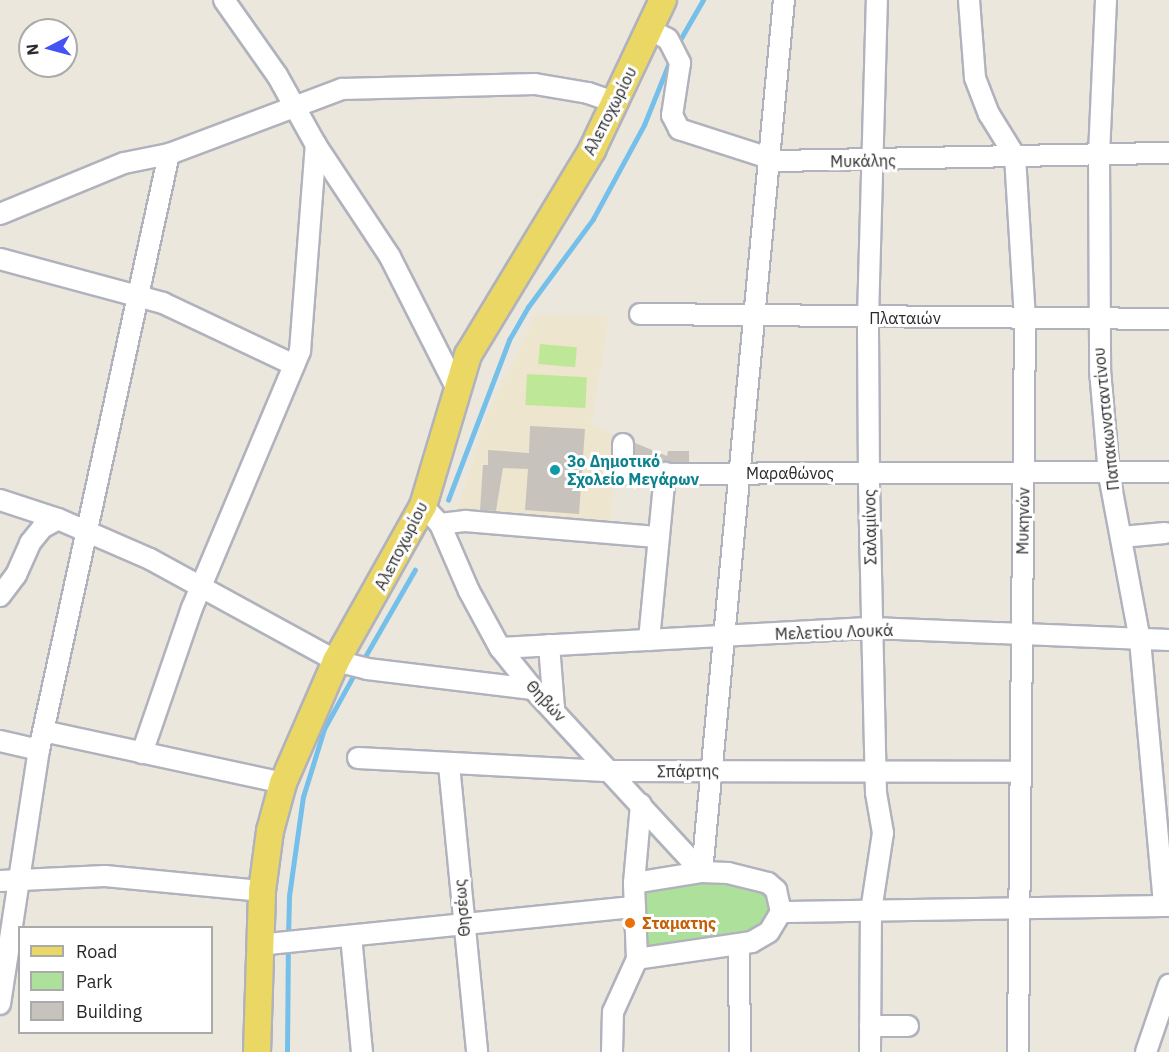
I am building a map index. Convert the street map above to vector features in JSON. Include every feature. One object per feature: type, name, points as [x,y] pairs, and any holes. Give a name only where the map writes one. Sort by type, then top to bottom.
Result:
[{"type":"main road","name":"Αλεποχωρίου","points":[[257,1052],[266,944],[262,891],[270,831],[283,783],[340,663],[432,515],[456,387],[496,302],[542,235],[617,104],[663,0]]},
{"type":"street","points":[[224,0],[262,51],[316,145],[390,257],[456,387]]},
{"type":"street","points":[[702,872],[715,770],[767,158],[784,0]]},
{"type":"street","name":"Σαλαμίνος","points":[[870,1052],[871,911],[884,832],[875,769],[869,474],[868,318],[875,162],[877,0]]},
{"type":"street","name":"Μυκηνών","points":[[969,0],[975,78],[990,114],[1015,156],[1025,320],[1022,634],[1018,772],[1018,1052]]},
{"type":"street","name":"Παπακωνσταντίνου","points":[[1106,0],[1099,155],[1097,319],[1109,475],[1161,759],[1166,906]]},
{"type":"street","name":"Μυκάλης","points":[[650,29],[668,39],[680,63],[672,115],[679,129],[767,158],[800,163],[1169,153]]},
{"type":"street","points":[[0,214],[124,163],[169,154],[329,91],[360,87],[535,84],[578,91],[617,104]]},
{"type":"street","points":[[142,753],[165,682],[294,365],[304,335],[316,145]]},
{"type":"street","points":[[0,1004],[9,880],[88,535],[169,154]]},
{"type":"street","points":[[0,259],[138,296],[184,312],[294,365]]},
{"type":"street","name":"Πλαταιών","points":[[640,314],[1025,320],[1169,319]]},
{"type":"street","name":"Μαραθώνος","points":[[623,444],[623,474],[1109,475],[1167,472]]},
{"type":"street","points":[[649,640],[665,473]]},
{"type":"street","points":[[0,500],[58,519],[88,535],[150,559],[340,663],[367,669],[533,689]]},
{"type":"street","points":[[432,515],[466,521],[658,537]]},
{"type":"street","name":"Θηβών","points":[[432,515],[500,648],[533,689],[554,709],[702,872]]},
{"type":"street","points":[[0,595],[16,574],[30,543],[42,528],[58,519]]},
{"type":"street","points":[[1122,537],[1166,532]]},
{"type":"street","name":"Μελετίου Λουκά","points":[[500,648],[872,628],[1169,640]]},
{"type":"street","points":[[549,645],[554,709]]},
{"type":"street","points":[[0,741],[41,740],[142,753],[283,783]]},
{"type":"street","name":"Σπάρτης","points":[[358,758],[449,765],[610,771],[875,769],[1018,772]]},
{"type":"street","name":"Θησέως","points":[[449,765],[477,1052]]},
{"type":"street","points":[[612,1052],[612,1012],[637,959],[634,883],[641,804]]},
{"type":"street","points":[[634,883],[702,872],[728,873],[768,883],[777,890],[781,912],[769,932],[739,946],[637,959]]},
{"type":"street","points":[[9,880],[122,877],[262,891]]},
{"type":"street","points":[[781,912],[1166,906]]},
{"type":"street","points":[[266,944],[635,907]]},
{"type":"street","points":[[351,936],[362,1052]]},
{"type":"street","points":[[739,946],[740,1052]]},
{"type":"street","points":[[1146,1052],[1169,985]]},
{"type":"street","points":[[870,1026],[908,1026]]},
{"type":"shaded area","points":[[536,315],[609,316],[591,424],[617,437],[610,523],[456,514],[488,413]]},
{"type":"green space","points":[[540,344],[577,347],[575,367],[538,364]]},
{"type":"green space","points":[[527,374],[587,377],[585,408],[525,405]]},
{"type":"green space","points":[[703,874],[773,892],[777,910],[757,937],[640,953],[636,885]]},
{"type":"building","name":"3ο Δημοτικό Σχολείο Μεγάρων","points":[[530,426],[585,429],[579,514],[525,510],[528,469],[503,468],[496,511],[480,510],[483,465],[488,465],[488,450],[529,453]]},
{"type":"building","points":[[635,443],[667,456],[668,451],[689,451],[689,462],[635,462]]},
{"type":"waterway","points":[[677,45],[703,0]]},
{"type":"waterway","points":[[448,500],[509,340],[528,307],[593,219],[644,125],[671,58]]},
{"type":"waterway","points":[[362,662],[415,570]]},
{"type":"waterway","points":[[288,938],[289,896],[303,797],[324,729],[356,671]]},
{"type":"waterway","points":[[287,1052],[288,947]]},
{"type":"place","name":"3ο Δημοτικό Σχολείο Μεγάρων","points":[[555,470]]},
{"type":"place","name":"Σταματης","points":[[630,923]]}]
